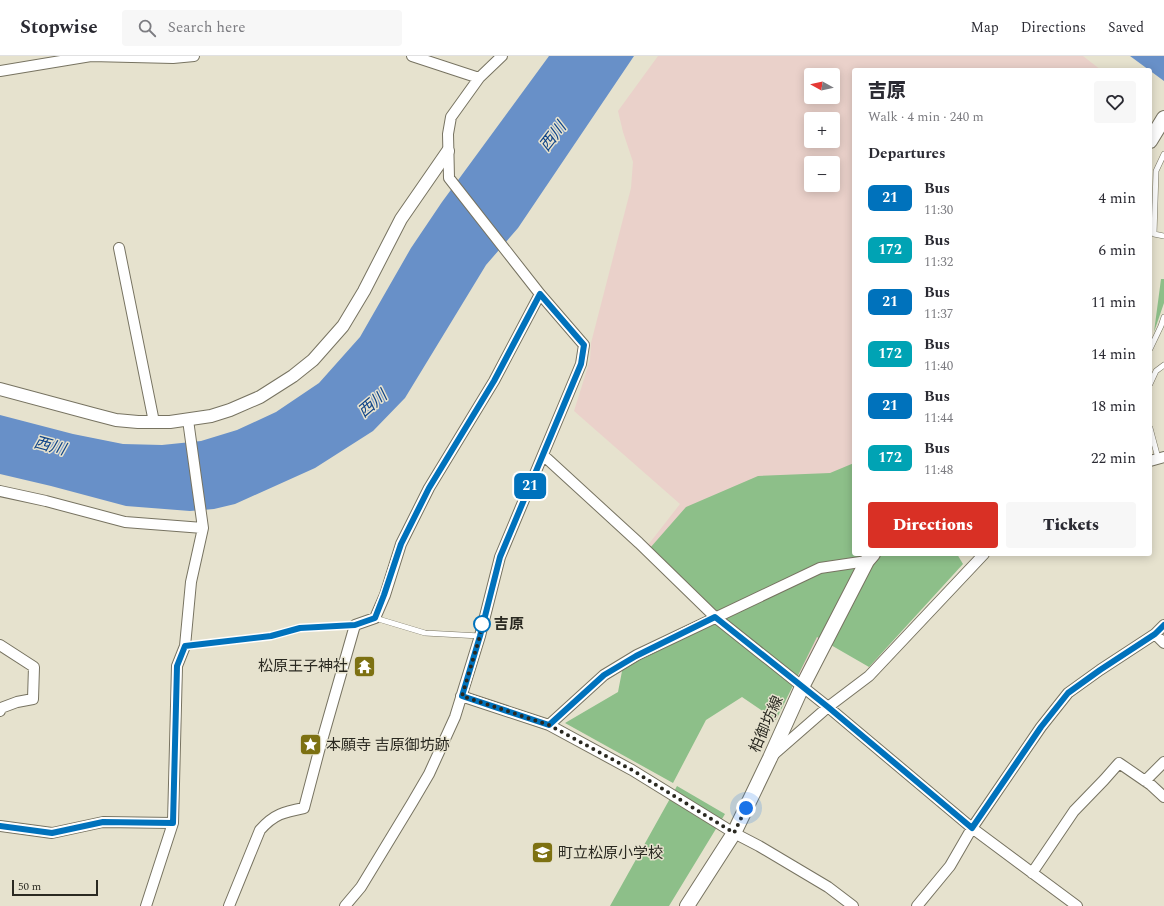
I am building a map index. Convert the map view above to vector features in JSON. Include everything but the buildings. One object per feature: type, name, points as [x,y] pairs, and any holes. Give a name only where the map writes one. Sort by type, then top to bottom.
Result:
[{"type":"main road","points":[[1157,135],[1164,118]]},
{"type":"main road","name":"柏御坊線","points":[[687,906],[734,833],[802,687],[870,558]]},
{"type":"street","points":[[0,71],[91,56],[173,58],[194,56]]},
{"type":"street","points":[[412,56],[479,78]]},
{"type":"street","points":[[345,906],[361,887],[429,774],[455,716],[480,636],[500,557],[581,364],[584,345],[540,294],[449,178],[448,134],[451,117],[479,78],[502,56]]},
{"type":"street","points":[[0,389],[110,418],[138,422],[170,422],[211,416],[230,410],[260,397],[293,376],[313,360],[343,326],[364,292],[401,219],[448,151]]},
{"type":"street","points":[[119,248],[154,422]]},
{"type":"street","points":[[229,906],[260,830],[268,820],[282,813],[304,808],[355,625],[375,618],[401,544],[429,488],[494,381],[540,294]]},
{"type":"street","points":[[146,906],[173,823],[177,666],[185,646],[191,582],[202,525],[188,420]]},
{"type":"street","points":[[543,456],[639,543],[715,617],[828,707],[972,828],[1077,906]]},
{"type":"street","points":[[0,491],[46,501],[125,522],[202,525]]},
{"type":"street","points":[[770,758],[828,707],[869,676],[982,556]]},
{"type":"street","points":[[549,725],[604,675],[636,656],[820,568],[870,558]]},
{"type":"street","points":[[917,906],[950,866],[972,828],[1041,727],[1068,693],[1155,634],[1164,625]]},
{"type":"street","points":[[1155,634],[1164,643]]},
{"type":"street","points":[[0,645],[34,667],[33,699],[17,702],[1,708],[0,711]]},
{"type":"street","points":[[462,696],[549,725],[632,770],[734,833],[828,887],[853,906]]},
{"type":"street","points":[[1145,781],[1164,762]]},
{"type":"street","points":[[1032,873],[1074,811],[1119,763],[1151,785],[1164,797]]},
{"type":"street","points":[[0,826],[52,833],[103,822],[173,823]]},
{"type":"lane","points":[[1164,154],[1156,171],[1154,234],[1164,236]]},
{"type":"lane","points":[[1152,345],[1164,317]]},
{"type":"lane","points":[[1152,380],[1156,371],[1164,365]]},
{"type":"lane","points":[[1152,437],[1157,459]]},
{"type":"lane","points":[[375,618],[425,633],[480,636]]},
{"type":"lane","points":[[185,646],[271,636],[300,628],[355,625]]},
{"type":"shaded area","points":[[658,56],[1083,56],[1098,68],[852,68],[852,556],[863,556],[799,681],[648,545],[680,504],[574,411],[590,360],[591,343],[631,188],[633,162],[618,111]]},
{"type":"green space","points":[[1161,279],[1164,279],[1164,303],[1154,332]]},
{"type":"green space","points":[[852,464],[852,556],[958,556],[963,564],[869,667],[817,637],[776,720],[742,697],[706,720],[673,783],[565,723],[618,692],[623,666],[724,618],[650,548],[686,507],[758,476],[830,473]]},
{"type":"green space","points":[[677,786],[725,814],[669,906],[610,906]]},
{"type":"water","name":"西川","points":[[549,56],[634,56],[518,228],[486,265],[405,398],[373,431],[315,468],[235,504],[214,509],[190,511],[126,506],[0,474],[0,415],[73,434],[123,444],[162,445],[201,441],[237,430],[276,412],[319,383],[360,337],[411,248],[442,202]]},
{"type":"water","points":[[1130,56],[1164,56],[1164,81],[1152,72],[1152,68],[1146,68]]},
{"type":"bus line","name":"21","points":[[0,826],[52,833],[103,822],[173,823],[177,666],[185,646],[271,636],[300,628],[355,625],[375,618],[401,544],[429,488],[494,381],[540,294],[584,345],[581,364],[500,557],[480,636],[462,696],[549,725],[604,675],[636,656],[715,617],[828,707],[972,828],[1041,727],[1068,693],[1155,634],[1164,625]]},
{"type":"place","name":"吉原","points":[[482,624]]},
{"type":"place","name":"松原王子神社","points":[[364,666]]},
{"type":"place","name":"本願寺 吉原御坊跡","points":[[311,745]]},
{"type":"place","name":"町立松原小学校","points":[[542,853]]},
{"type":"route","points":[[482,624],[483,621],[462,696],[549,725],[632,770],[734,833],[746,808]]}]
